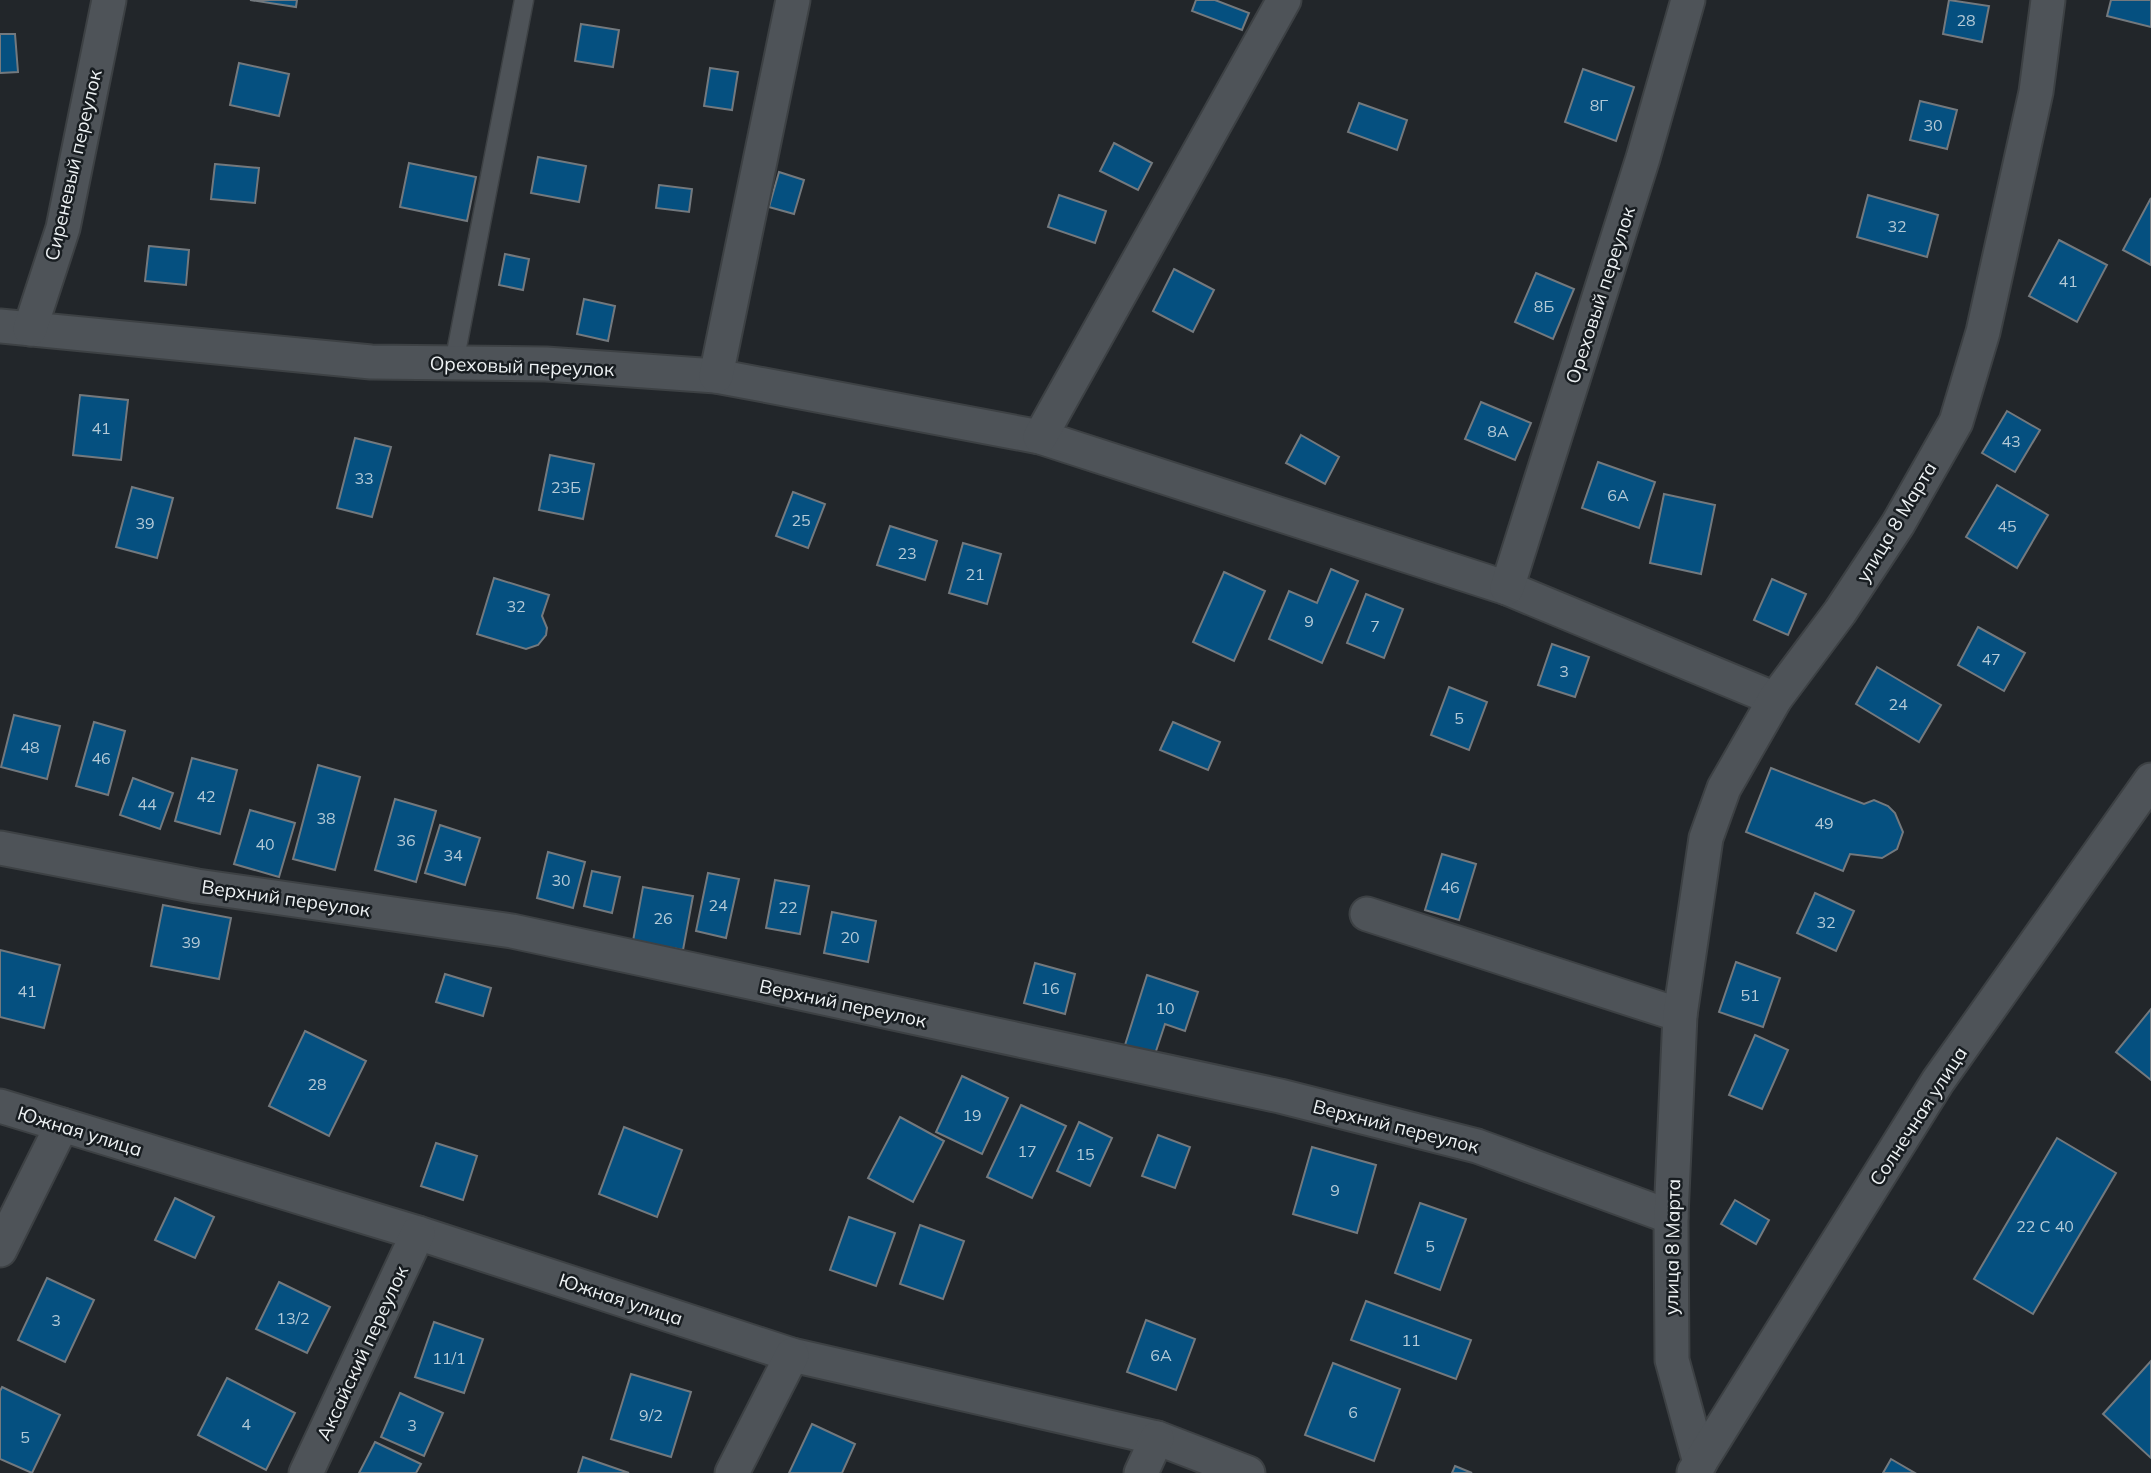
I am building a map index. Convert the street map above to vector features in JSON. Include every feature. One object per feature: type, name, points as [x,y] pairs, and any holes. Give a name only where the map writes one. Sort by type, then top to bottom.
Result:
[{"type":"street","name":"Сиреневый переулок","points":[[15,328],[62,228],[109,0]]},
{"type":"street","points":[[716,376],[793,0]]},
{"type":"street","points":[[1040,437],[1284,0]]},
{"type":"street","name":"Ореховый переулок","points":[[1507,588],[1643,158],[1688,0]]},
{"type":"street","name":"улица 8 Марта","points":[[1696,1468],[1672,1360],[1671,1217],[1680,1015],[1706,838],[1724,788],[1775,699],[1840,612],[1898,524],[1956,422],[1983,332],[2036,92],[2048,0]]},
{"type":"street","name":"Ореховый переулок","points":[[15,328],[371,362],[545,364],[716,376],[1040,437],[1507,588],[1775,699]]},
{"type":"street","name":"Солнечная улица","points":[[1696,1468],[1938,1081],[2151,780]]},
{"type":"street","name":"Верхний переулок","points":[[0,848],[197,886],[512,931],[1266,1093],[1477,1146],[1671,1217]]},
{"type":"street","points":[[1367,914],[1680,1015]]},
{"type":"street","name":"Южная улица","points":[[0,1106],[418,1233],[792,1355],[1157,1437],[1248,1473]]},
{"type":"street","points":[[0,1250],[62,1125]]},
{"type":"street","name":"Аксайский переулок","points":[[306,1473],[418,1233]]},
{"type":"street","points":[[732,1473],[792,1355]]},
{"type":"street","points":[[1141,1473],[1157,1437]]},
{"type":"lane","points":[[454,363],[524,0]]},
{"type":"building","points":[[250,0],[297,0],[296,7]]},
{"type":"building","points":[[1196,0],[1215,0],[1249,13],[1242,30],[1192,11]]},
{"type":"building","points":[[1949,0],[1989,6],[1982,42],[1943,34]]},
{"type":"building","points":[[2111,0],[2151,0],[2151,27],[2107,16]]},
{"type":"building","points":[[581,24],[619,30],[613,67],[575,61]]},
{"type":"building","points":[[0,34],[15,34],[18,72],[0,73]]},
{"type":"building","points":[[239,63],[289,74],[279,116],[230,105]]},
{"type":"building","points":[[710,68],[738,72],[732,110],[704,106]]},
{"type":"building","points":[[1583,69],[1634,87],[1616,141],[1565,122]]},
{"type":"building","points":[[1920,101],[1957,110],[1947,149],[1910,140]]},
{"type":"building","points":[[1359,103],[1407,120],[1397,150],[1348,132]]},
{"type":"building","points":[[1114,143],[1152,163],[1138,190],[1100,171]]},
{"type":"building","points":[[538,157],[586,166],[579,202],[531,193]]},
{"type":"building","points":[[409,163],[476,177],[467,221],[400,207]]},
{"type":"building","points":[[215,164],[259,168],[255,203],[211,199]]},
{"type":"building","points":[[779,172],[804,180],[794,214],[769,207]]},
{"type":"building","points":[[659,185],[692,189],[689,212],[656,208]]},
{"type":"building","points":[[1059,195],[1106,211],[1095,243],[1048,227]]},
{"type":"building","points":[[1868,195],[1938,215],[1927,257],[1857,237]]},
{"type":"building","points":[[2151,198],[2151,265],[2123,250]]},
{"type":"building","points":[[2059,240],[2107,265],[2077,322],[2029,296]]},
{"type":"building","points":[[149,246],[189,250],[186,285],[145,281]]},
{"type":"building","points":[[505,254],[529,259],[523,290],[499,285]]},
{"type":"building","points":[[1174,269],[1214,290],[1193,332],[1153,311]]},
{"type":"building","points":[[1536,273],[1574,289],[1553,339],[1515,322]]},
{"type":"building","points":[[584,299],[615,306],[608,341],[577,334]]},
{"type":"building","points":[[80,395],[128,400],[121,460],[73,455]]},
{"type":"building","points":[[1481,402],[1531,423],[1515,460],[1465,439]]},
{"type":"building","points":[[2007,411],[2040,430],[2015,472],[1982,453]]},
{"type":"building","points":[[1301,435],[1339,457],[1325,484],[1286,463]]},
{"type":"building","points":[[355,438],[391,447],[372,517],[337,508]]},
{"type":"building","points":[[550,455],[594,464],[583,519],[539,510]]},
{"type":"building","points":[[1598,462],[1655,482],[1639,528],[1582,508]]},
{"type":"building","points":[[1997,485],[2048,515],[2017,568],[1966,537]]},
{"type":"building","points":[[132,487],[173,498],[157,558],[116,547]]},
{"type":"building","points":[[793,492],[825,504],[808,548],[776,536]]},
{"type":"building","points":[[1664,494],[1715,505],[1701,574],[1650,563]]},
{"type":"building","points":[[890,526],[937,541],[925,580],[877,565]]},
{"type":"building","points":[[963,543],[1001,554],[987,604],[949,593]]},
{"type":"building","points":[[1331,569],[1358,581],[1322,663],[1269,639],[1289,591],[1317,603]]},
{"type":"building","points":[[1224,572],[1265,591],[1234,661],[1193,642]]},
{"type":"building","points":[[494,578],[549,595],[542,616],[547,628],[546,635],[538,645],[526,649],[477,634]]},
{"type":"building","points":[[1772,579],[1806,594],[1788,635],[1754,620]]},
{"type":"building","points":[[1366,594],[1403,609],[1384,658],[1347,643]]},
{"type":"building","points":[[1978,627],[2025,653],[2004,691],[1958,665]]},
{"type":"building","points":[[1552,644],[1589,657],[1575,697],[1538,685]]},
{"type":"building","points":[[1877,667],[1941,705],[1919,742],[1856,704]]},
{"type":"building","points":[[1449,687],[1487,702],[1469,750],[1431,735]]},
{"type":"building","points":[[14,715],[60,726],[47,779],[1,767]]},
{"type":"building","points":[[94,722],[125,731],[108,795],[76,786]]},
{"type":"building","points":[[1173,722],[1220,742],[1208,770],[1160,750]]},
{"type":"building","points":[[192,758],[237,770],[220,834],[175,821]]},
{"type":"building","points":[[318,765],[360,777],[335,870],[293,859]]},
{"type":"building","points":[[1771,768],[1864,804],[1874,800],[1888,806],[1895,813],[1903,832],[1897,849],[1882,858],[1850,854],[1843,871],[1746,832]]},
{"type":"building","points":[[133,778],[173,793],[160,829],[120,815]]},
{"type":"building","points":[[395,799],[436,811],[416,882],[375,870]]},
{"type":"building","points":[[250,810],[295,823],[279,877],[234,864]]},
{"type":"building","points":[[440,825],[480,838],[465,885],[425,873]]},
{"type":"building","points":[[548,852],[585,862],[573,908],[537,898]]},
{"type":"building","points":[[1442,854],[1476,864],[1459,920],[1425,910]]},
{"type":"building","points":[[592,871],[620,877],[612,913],[584,906]]},
{"type":"building","points":[[708,873],[739,879],[726,938],[696,931]]},
{"type":"building","points":[[775,880],[809,886],[800,934],[766,928]]},
{"type":"building","points":[[643,887],[693,896],[683,950],[633,941]]},
{"type":"building","points":[[1815,893],[1854,911],[1836,951],[1797,933]]},
{"type":"building","points":[[163,905],[231,918],[219,979],[151,966]]},
{"type":"building","points":[[832,912],[876,921],[868,962],[824,953]]},
{"type":"building","points":[[0,950],[60,965],[44,1028],[0,1017]]},
{"type":"building","points":[[1736,962],[1780,978],[1763,1027],[1719,1012]]},
{"type":"building","points":[[1035,963],[1075,974],[1065,1014],[1024,1003]]},
{"type":"building","points":[[445,974],[491,988],[483,1016],[436,1002]]},
{"type":"building","points":[[1147,975],[1198,992],[1185,1031],[1165,1024],[1155,1054],[1125,1045]]},
{"type":"building","points":[[2151,1009],[2151,1080],[2116,1052]]},
{"type":"building","points":[[305,1031],[366,1061],[329,1136],[269,1106]]},
{"type":"building","points":[[1755,1035],[1788,1050],[1762,1109],[1729,1095]]},
{"type":"building","points":[[962,1076],[1008,1098],[982,1154],[936,1132]]},
{"type":"building","points":[[1021,1105],[1066,1126],[1032,1198],[987,1177]]},
{"type":"building","points":[[900,1117],[944,1141],[913,1202],[868,1178]]},
{"type":"building","points":[[1079,1122],[1112,1138],[1090,1186],[1057,1171]]},
{"type":"building","points":[[624,1127],[682,1150],[657,1217],[599,1194]]},
{"type":"building","points":[[1158,1135],[1190,1147],[1175,1188],[1142,1176]]},
{"type":"building","points":[[2057,1138],[2116,1173],[2033,1314],[1974,1279]]},
{"type":"building","points":[[436,1143],[477,1156],[463,1200],[421,1186]]},
{"type":"building","points":[[1312,1147],[1376,1165],[1357,1233],[1293,1214]]},
{"type":"building","points":[[175,1198],[214,1217],[195,1258],[155,1240]]},
{"type":"building","points":[[1735,1200],[1769,1220],[1756,1244],[1721,1224]]},
{"type":"building","points":[[1420,1203],[1466,1219],[1440,1290],[1395,1273]]},
{"type":"building","points":[[849,1217],[895,1233],[876,1286],[830,1270]]},
{"type":"building","points":[[920,1225],[964,1241],[943,1299],[900,1284]]},
{"type":"building","points":[[47,1278],[94,1300],[65,1362],[18,1340]]},
{"type":"building","points":[[279,1282],[330,1307],[307,1353],[256,1329]]},
{"type":"building","points":[[1366,1301],[1471,1340],[1456,1379],[1351,1340]]},
{"type":"building","points":[[1146,1320],[1195,1339],[1176,1390],[1127,1372]]},
{"type":"building","points":[[434,1322],[483,1339],[464,1393],[415,1377]]},
{"type":"building","points":[[2151,1361],[2151,1458],[2103,1414]]},
{"type":"building","points":[[1333,1363],[1400,1389],[1374,1461],[1305,1435]]},
{"type":"building","points":[[631,1374],[691,1392],[671,1457],[611,1439]]},
{"type":"building","points":[[227,1378],[295,1413],[266,1470],[198,1435]]},
{"type":"building","points":[[2,1387],[60,1415],[32,1473],[0,1459]]},
{"type":"building","points":[[400,1393],[443,1413],[424,1456],[381,1437]]},
{"type":"building","points":[[812,1424],[855,1444],[842,1473],[789,1473]]},
{"type":"building","points":[[375,1442],[421,1464],[416,1473],[359,1473]]},
{"type":"building","points":[[583,1457],[629,1473],[578,1473]]},
{"type":"building","points":[[1891,1459],[1915,1473],[1883,1473]]},
{"type":"building","points":[[1455,1466],[1472,1473],[1452,1473]]}]
